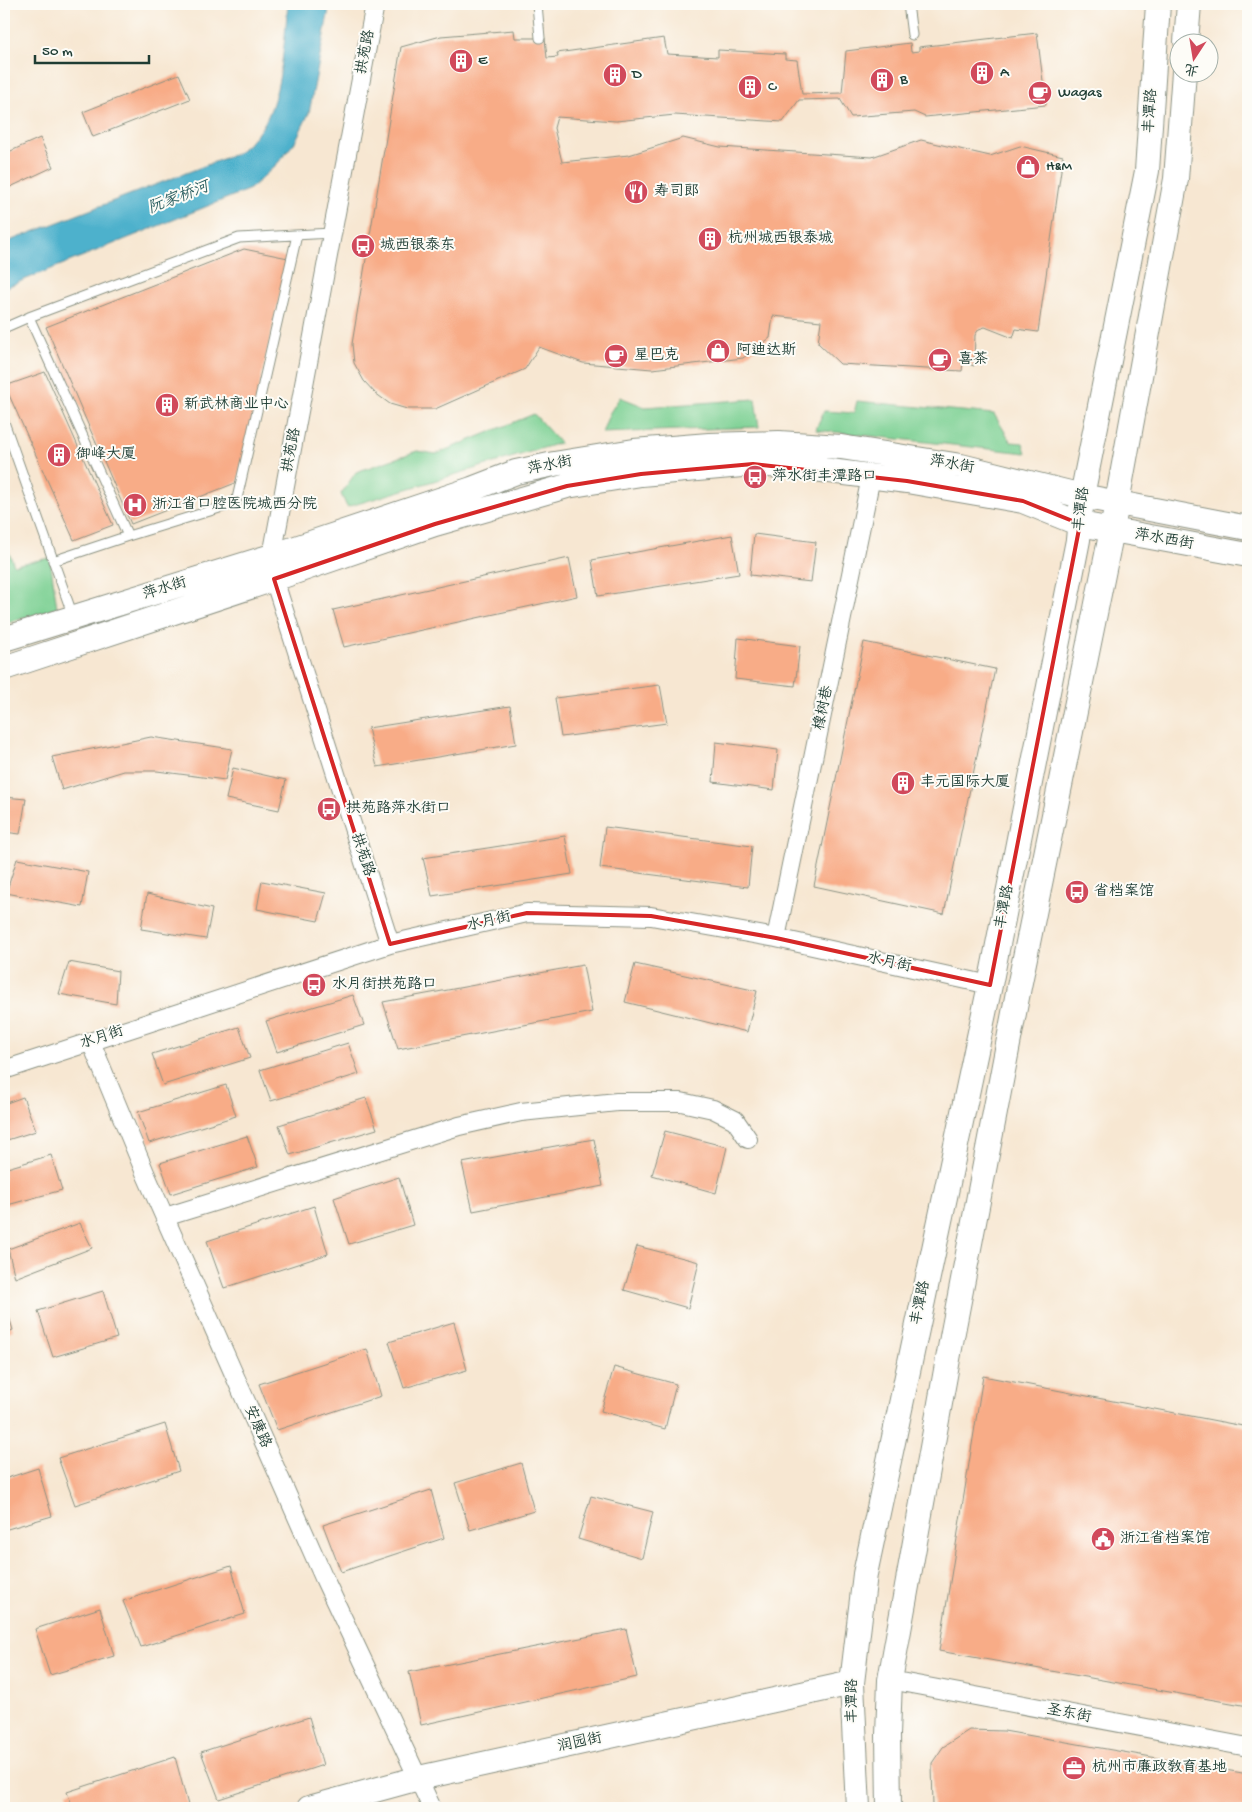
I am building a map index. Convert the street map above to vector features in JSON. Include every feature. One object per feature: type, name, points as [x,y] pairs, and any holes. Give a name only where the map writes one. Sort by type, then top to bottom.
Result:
[{"type":"main road","name":"丰潭路","points":[[858,1808],[852,1683],[865,1574],[990,984],[1080,524],[1082,496],[1147,172],[1158,4]]},
{"type":"main road","points":[[1187,32],[1189,4]]},
{"type":"main road","name":"丰潭路","points":[[889,1808],[888,1735],[890,1680],[952,1338],[1019,987],[1112,530],[1176,179],[1183,82]]},
{"type":"main road","name":"萍水街","points":[[4,639],[272,556],[472,489],[516,472],[634,451],[709,445],[779,443],[841,447],[961,466],[1082,496],[1116,502]]},
{"type":"main road","name":"萍水街","points":[[4,668],[435,524],[568,486],[641,474],[753,464],[799,467],[907,481],[1023,501],[1080,524]]},
{"type":"main road","name":"萍水西街","points":[[1116,502],[1248,528]]},
{"type":"main road","name":"萍水西街","points":[[1080,524],[1248,555]]},
{"type":"main road","name":"润园街","points":[[310,1808],[419,1778],[852,1683]]},
{"type":"street","name":"拱苑路","points":[[375,4],[272,556],[274,579],[390,944]]},
{"type":"street","name":"橡树巷","points":[[776,938],[872,477]]},
{"type":"street","name":"水月街","points":[[4,1070],[390,944],[526,913],[651,916],[776,938],[990,984]]},
{"type":"street","name":"安康路","points":[[91,1042],[165,1218],[324,1578],[432,1808]]},
{"type":"street","points":[[165,1218],[459,1126],[521,1112],[617,1102],[681,1102],[713,1109],[735,1120],[748,1139]]},
{"type":"street","name":"圣东街","points":[[890,1680],[1248,1747]]},
{"type":"lane","points":[[537,4],[540,38]]},
{"type":"lane","points":[[908,4],[912,35]]},
{"type":"lane","points":[[4,328],[239,238],[332,233]]},
{"type":"lane","points":[[53,561],[236,503],[297,235]]},
{"type":"lane","points":[[29,317],[128,536]]},
{"type":"lane","points":[[4,422],[73,616]]},
{"type":"highlighted area","points":[[753,464],[907,481],[1023,501],[1080,524],[990,985],[776,938],[651,916],[527,913],[390,944],[274,579],[435,524],[567,486],[641,474]]},
{"type":"green space","points":[[620,397],[645,407],[755,399],[759,427],[602,433],[609,414]]},
{"type":"green space","points":[[857,401],[994,414],[1011,442],[1023,443],[1026,453],[816,430],[824,411],[854,413]]},
{"type":"green space","points":[[534,414],[560,443],[347,507],[341,494],[356,472],[417,451],[436,454]]},
{"type":"green space","points":[[4,545],[6,545],[14,565],[50,558],[57,608],[4,624]]},
{"type":"water","name":"阮家桥河","points":[[288,4],[330,4],[309,113],[295,142],[277,164],[250,189],[4,288],[4,243],[238,153],[250,142],[265,122],[277,90]]},
{"type":"building","name":"杭州城西银泰城","points":[[514,30],[515,38],[545,38],[547,58],[558,57],[557,53],[664,38],[667,54],[718,57],[718,50],[785,54],[785,59],[797,60],[802,94],[842,93],[846,51],[910,43],[911,52],[919,51],[919,47],[1037,33],[1046,105],[925,117],[914,112],[851,117],[840,99],[799,100],[783,122],[675,115],[616,121],[557,117],[554,128],[562,162],[629,155],[683,138],[720,147],[872,157],[921,140],[990,156],[1020,146],[1063,156],[1038,332],[1016,329],[1013,338],[985,327],[979,329],[975,335],[974,366],[963,362],[962,371],[840,364],[818,343],[821,321],[773,316],[770,338],[743,358],[652,369],[583,363],[539,347],[525,369],[435,409],[407,409],[390,404],[375,393],[364,381],[354,363],[352,344],[401,47],[441,36]]},
{"type":"building","points":[[179,74],[190,99],[93,137],[83,112]]},
{"type":"building","points":[[40,138],[53,167],[4,190],[4,154]]},
{"type":"building","name":"新武林商业中心","points":[[244,249],[288,258],[238,482],[131,524],[46,327]]},
{"type":"building","name":"御峰大厦","points":[[45,372],[113,525],[74,540],[5,386]]},
{"type":"building","points":[[754,534],[816,542],[811,582],[750,575]]},
{"type":"building","points":[[732,535],[739,574],[598,596],[592,560]]},
{"type":"building","points":[[569,558],[577,596],[344,647],[333,610]]},
{"type":"building","points":[[738,638],[800,646],[795,686],[735,679]]},
{"type":"building","name":"丰元国际大厦","points":[[864,642],[995,669],[944,914],[814,886]]},
{"type":"building","points":[[660,685],[667,723],[561,737],[555,698]]},
{"type":"building","points":[[510,706],[516,744],[377,767],[368,728]]},
{"type":"building","points":[[151,737],[232,749],[225,780],[157,771],[124,771],[62,790],[52,757]]},
{"type":"building","points":[[716,742],[778,750],[774,790],[713,782]]},
{"type":"building","points":[[233,768],[286,780],[279,810],[226,799]]},
{"type":"building","points":[[4,797],[26,799],[20,834],[4,832]]},
{"type":"building","points":[[605,827],[752,846],[748,887],[600,868]]},
{"type":"building","points":[[565,836],[572,874],[432,896],[423,858]]},
{"type":"building","points":[[17,859],[88,872],[82,907],[6,893]]},
{"type":"building","points":[[262,881],[326,893],[318,921],[257,909]]},
{"type":"building","points":[[147,894],[212,909],[206,939],[141,929]]},
{"type":"building","points":[[69,962],[118,971],[116,1004],[59,994]]},
{"type":"building","points":[[635,964],[757,991],[747,1032],[625,1002]]},
{"type":"building","points":[[583,965],[592,1012],[398,1049],[383,1002]]},
{"type":"building","points":[[353,995],[364,1025],[277,1052],[266,1021]]},
{"type":"building","points":[[239,1027],[250,1058],[163,1085],[152,1054]]},
{"type":"building","points":[[348,1043],[359,1074],[271,1101],[260,1070]]},
{"type":"building","points":[[226,1085],[236,1116],[149,1143],[138,1112]]},
{"type":"building","points":[[23,1097],[36,1131],[4,1141],[4,1104]]},
{"type":"building","points":[[366,1098],[377,1129],[290,1155],[279,1125]]},
{"type":"building","points":[[665,1131],[727,1147],[716,1193],[652,1175]]},
{"type":"building","points":[[247,1136],[258,1167],[171,1194],[160,1163]]},
{"type":"building","points":[[594,1139],[603,1186],[473,1211],[462,1163]]},
{"type":"building","points":[[51,1155],[62,1190],[4,1206],[4,1169]]},
{"type":"building","points":[[399,1177],[413,1225],[349,1244],[334,1198]]},
{"type":"building","points":[[314,1206],[328,1254],[224,1288],[207,1241]]},
{"type":"building","points":[[80,1223],[92,1248],[15,1278],[8,1249]]},
{"type":"building","points":[[637,1246],[699,1262],[688,1308],[624,1290]]},
{"type":"building","points":[[103,1291],[117,1338],[53,1357],[38,1311]]},
{"type":"building","points":[[4,1300],[13,1330],[4,1334]]},
{"type":"building","points":[[454,1322],[467,1370],[404,1388],[389,1342]]},
{"type":"building","points":[[367,1349],[381,1396],[277,1430],[259,1384]]},
{"type":"building","points":[[614,1367],[676,1384],[665,1429],[601,1411]]},
{"type":"building","name":"浙江省档案馆","points":[[983,1376],[1248,1427],[1248,1706],[939,1651]]},
{"type":"building","points":[[165,1424],[179,1471],[75,1505],[58,1458]]},
{"type":"building","points":[[521,1463],[534,1511],[470,1530],[455,1483]]},
{"type":"building","points":[[38,1468],[52,1516],[4,1530],[4,1479]]},
{"type":"building","points":[[431,1490],[444,1538],[341,1572],[323,1525]]},
{"type":"building","points":[[591,1496],[653,1512],[642,1558],[578,1539]]},
{"type":"building","points":[[231,1566],[245,1614],[141,1647],[123,1601]]},
{"type":"building","points":[[100,1608],[114,1656],[50,1675],[35,1629]]},
{"type":"building","points":[[626,1629],[637,1677],[421,1725],[409,1672]]},
{"type":"building","points":[[309,1717],[323,1765],[219,1799],[201,1752]]},
{"type":"building","name":"杭州市廉政教育基地","points":[[969,1730],[1004,1731],[1248,1774],[1248,1808],[933,1808],[932,1763],[943,1747]]},
{"type":"building","points":[[175,1757],[188,1805],[177,1808],[73,1808],[67,1792]]},
{"type":"place","name":"E","points":[[461,61]]},
{"type":"place","name":"A","points":[[982,73]]},
{"type":"place","name":"D","points":[[615,75]]},
{"type":"place","name":"B","points":[[882,80]]},
{"type":"place","name":"C","points":[[750,87]]},
{"type":"place","name":"Wagas","points":[[1040,93]]},
{"type":"place","name":"H&M","points":[[1028,167]]},
{"type":"place","name":"寿司郎","points":[[636,192]]},
{"type":"place","name":"杭州城西银泰城","points":[[710,239]]},
{"type":"place","name":"城西银泰东","points":[[363,246]]},
{"type":"place","name":"阿迪达斯","points":[[718,351]]},
{"type":"place","name":"星巴克","points":[[616,356]]},
{"type":"place","name":"喜茶","points":[[940,360]]},
{"type":"place","name":"新武林商业中心","points":[[167,405]]},
{"type":"place","name":"御峰大厦","points":[[59,455]]},
{"type":"place","name":"萍水街丰潭路口","points":[[755,477]]},
{"type":"place","name":"浙江省口腔医院城西分院","points":[[135,505]]},
{"type":"place","name":"丰元国际大厦","points":[[903,783]]},
{"type":"place","name":"拱苑路萍水街口","points":[[329,809]]},
{"type":"place","name":"省档案馆","points":[[1077,892]]},
{"type":"place","name":"水月街拱苑路口","points":[[314,985]]},
{"type":"place","name":"浙江省档案馆","points":[[1103,1539]]},
{"type":"place","name":"杭州市廉政教育基地","points":[[1074,1768]]}]
